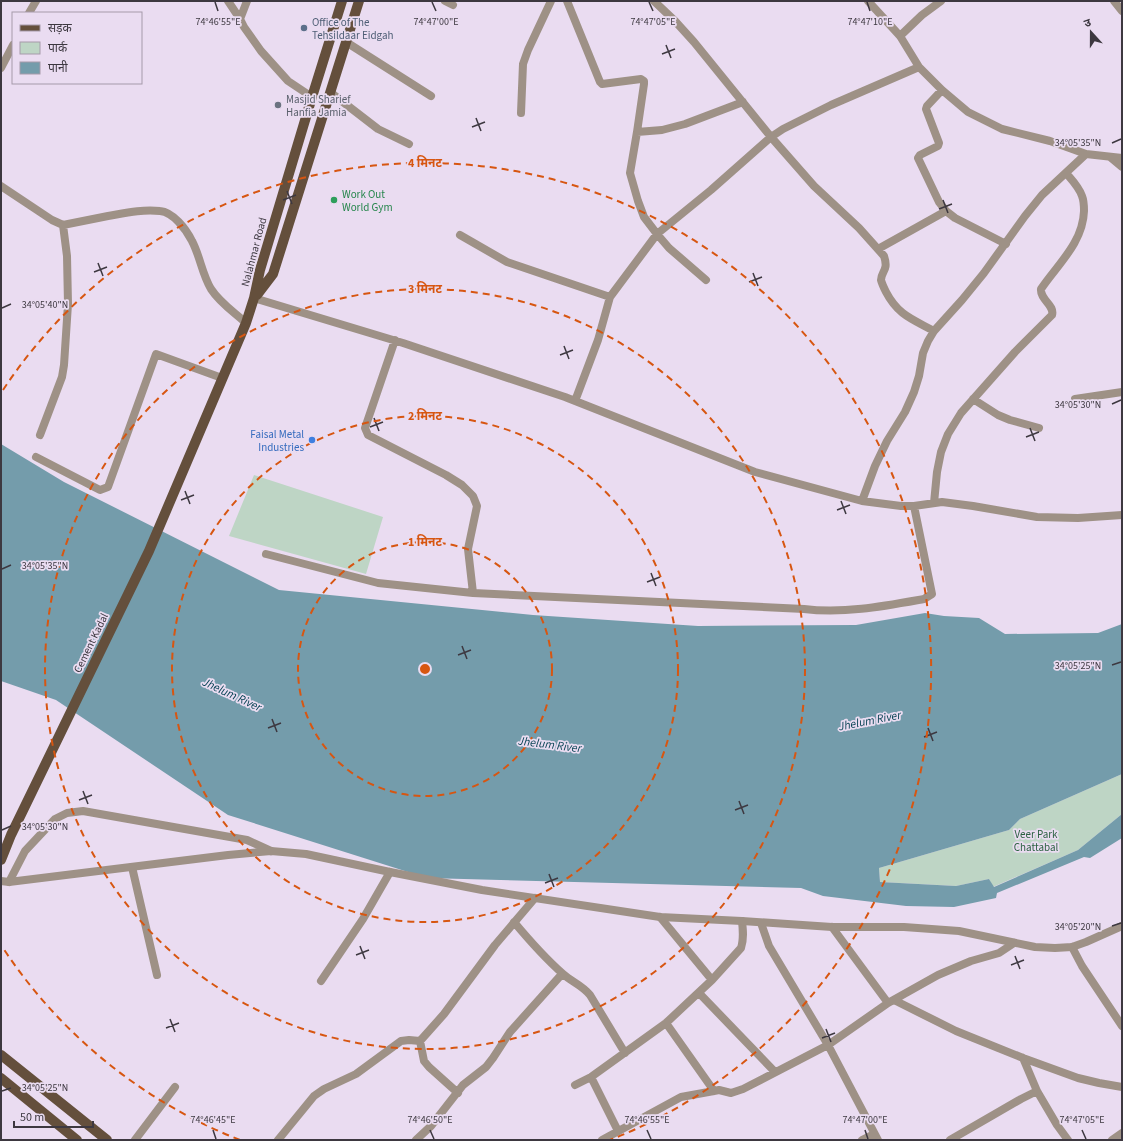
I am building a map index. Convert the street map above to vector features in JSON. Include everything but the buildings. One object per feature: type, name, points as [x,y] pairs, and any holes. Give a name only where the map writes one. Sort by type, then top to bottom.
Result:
[{"type":"main road","name":"Nalahmar Road","points":[[254,298],[260,270],[342,1]]},
{"type":"main road","name":"Nalahmar Road","points":[[254,298],[273,274],[359,1]]},
{"type":"main road","name":"Cement Kadal","points":[[1,860],[11,835],[149,551],[246,323],[254,298]]},
{"type":"main road","points":[[1,1055],[107,1140]]},
{"type":"main road","points":[[1,1078],[70,1138]]},
{"type":"street","points":[[30,12],[36,1]]},
{"type":"street","points":[[228,1],[261,51],[288,82],[312,97]]},
{"type":"street","points":[[240,19],[247,1]]},
{"type":"street","points":[[521,113],[523,64],[551,1]]},
{"type":"street","points":[[567,1],[600,82],[602,84],[641,79],[644,81],[630,172],[638,201],[644,217],[669,248],[706,280]]},
{"type":"street","points":[[654,1],[694,42],[771,137],[814,186],[859,228],[884,256],[886,267],[881,279],[882,283],[890,300],[898,310],[904,315],[934,331]]},
{"type":"street","points":[[868,1],[900,36],[919,66],[942,90],[968,112],[1002,129],[1050,141],[1086,154],[1122,158]]},
{"type":"street","points":[[900,36],[922,15],[941,1]]},
{"type":"street","points":[[1114,1],[1122,11]]},
{"type":"street","points":[[346,42],[431,96]]},
{"type":"street","points":[[1,68],[12,47]]},
{"type":"street","points":[[575,401],[598,340],[610,297],[657,234],[711,190],[771,137],[796,122],[919,66]]},
{"type":"street","points":[[942,90],[926,109],[939,143],[938,146],[920,155],[918,158],[939,202],[946,211],[955,218],[1006,244]]},
{"type":"street","points":[[330,92],[378,129],[409,144]]},
{"type":"street","points":[[637,132],[662,130],[685,124],[743,102]]},
{"type":"street","points":[[862,501],[875,466],[887,441],[905,412],[914,392],[920,376],[923,353],[934,331],[962,300],[1042,195],[1086,154]]},
{"type":"street","points":[[1109,156],[1122,167]]},
{"type":"street","points":[[934,503],[937,472],[941,452],[948,434],[961,413],[1015,352],[1052,316],[1052,309],[1040,294],[1041,289],[1072,248],[1080,232],[1083,217],[1084,204],[1082,196],[1066,173]]},
{"type":"street","points":[[1,186],[52,220],[63,225],[126,212],[147,210],[161,211],[170,214],[177,220],[192,240],[210,287],[223,303],[246,323]]},
{"type":"street","points":[[878,249],[946,211]]},
{"type":"street","points":[[40,435],[62,377],[64,365],[68,304],[67,256],[63,225]]},
{"type":"street","points":[[460,236],[507,262],[610,297]]},
{"type":"street","points":[[254,298],[395,340],[575,401],[755,472],[862,501],[901,506],[914,506],[942,502],[1037,517],[1078,518],[1122,515]]},
{"type":"street","points":[[395,340],[365,428],[368,435],[446,475],[462,485],[473,496],[477,506],[468,549],[473,593]]},
{"type":"street","points":[[36,457],[100,490],[108,487],[156,354],[222,378]]},
{"type":"street","points":[[1075,399],[1122,392]]},
{"type":"street","points":[[973,399],[998,415],[1039,428]]},
{"type":"street","points":[[266,554],[378,583],[473,593],[821,611],[869,608],[924,599],[932,594],[914,506]]},
{"type":"street","points":[[5,882],[25,851],[55,819],[67,813],[83,811],[247,840],[271,851]]},
{"type":"street","points":[[5,882],[271,851],[306,854],[482,890],[660,917],[832,927],[904,927],[959,931],[1035,947],[1072,947],[1122,926]]},
{"type":"street","points":[[132,867],[156,975]]},
{"type":"street","points":[[321,980],[363,919],[390,872]]},
{"type":"street","points":[[420,1041],[444,1014],[495,945],[534,898]]},
{"type":"street","points":[[660,917],[712,980]]},
{"type":"street","points":[[575,1085],[591,1077],[666,1023],[699,993],[741,948],[743,936],[742,921]]},
{"type":"street","points":[[514,922],[527,938],[562,974],[581,985],[590,994],[625,1052]]},
{"type":"street","points":[[761,923],[769,946],[828,1045],[876,1137],[862,1140]]},
{"type":"street","points":[[832,927],[891,1002],[956,1031],[1023,1058],[1078,1078],[1122,1087]]},
{"type":"street","points":[[602,1140],[681,1097],[719,1090],[731,1093],[743,1089],[828,1045],[891,1002],[938,975],[971,961],[999,953],[1014,943]]},
{"type":"street","points":[[1072,947],[1086,972],[1122,1026]]},
{"type":"street","points":[[416,1140],[431,1126],[463,1086],[486,1067],[510,1032],[562,974]]},
{"type":"street","points":[[699,993],[775,1072]]},
{"type":"street","points":[[666,1023],[714,1091]]},
{"type":"street","points":[[278,1140],[314,1096],[324,1089],[356,1074],[401,1042],[408,1040],[420,1041]]},
{"type":"street","points":[[420,1041],[424,1060],[429,1067],[458,1093]]},
{"type":"street","points":[[1023,1058],[1037,1091],[1057,1125],[1068,1140]]},
{"type":"street","points":[[591,1077],[618,1131]]},
{"type":"street","points":[[135,1140],[174,1087]]},
{"type":"street","points":[[950,1140],[1037,1091]]},
{"type":"street","points":[[1112,1140],[1122,1133]]},
{"type":"green space","points":[[254,475],[383,517],[366,574],[229,536]]},
{"type":"green space","name":"Veer Park Chattabal","points":[[1122,774],[1122,814],[1078,850],[993,887],[989,879],[956,886],[880,882],[879,868],[1009,830],[1020,819]]},
{"type":"water","name":"Jhelum River","points":[[1,444],[64,482],[279,590],[533,615],[698,626],[856,625],[925,613],[944,616],[979,618],[1005,634],[1098,633],[1122,624],[1122,774],[1020,819],[1009,830],[879,868],[880,882],[956,886],[989,879],[994,887],[1078,850],[1122,814],[1122,838],[1090,858],[1084,857],[997,893],[996,898],[954,907],[906,906],[823,896],[801,888],[427,878],[228,815],[56,700],[1,681]]},
{"type":"place","name":"Office of The Tehsildaar Eidgah","points":[[304,28]]},
{"type":"place","name":"Masjid Sharief Hanfia Jamia","points":[[278,105]]},
{"type":"place","name":"Work Out World Gym","points":[[334,200]]},
{"type":"place","name":"Faisal Metal Industries","points":[[312,440]]}]
